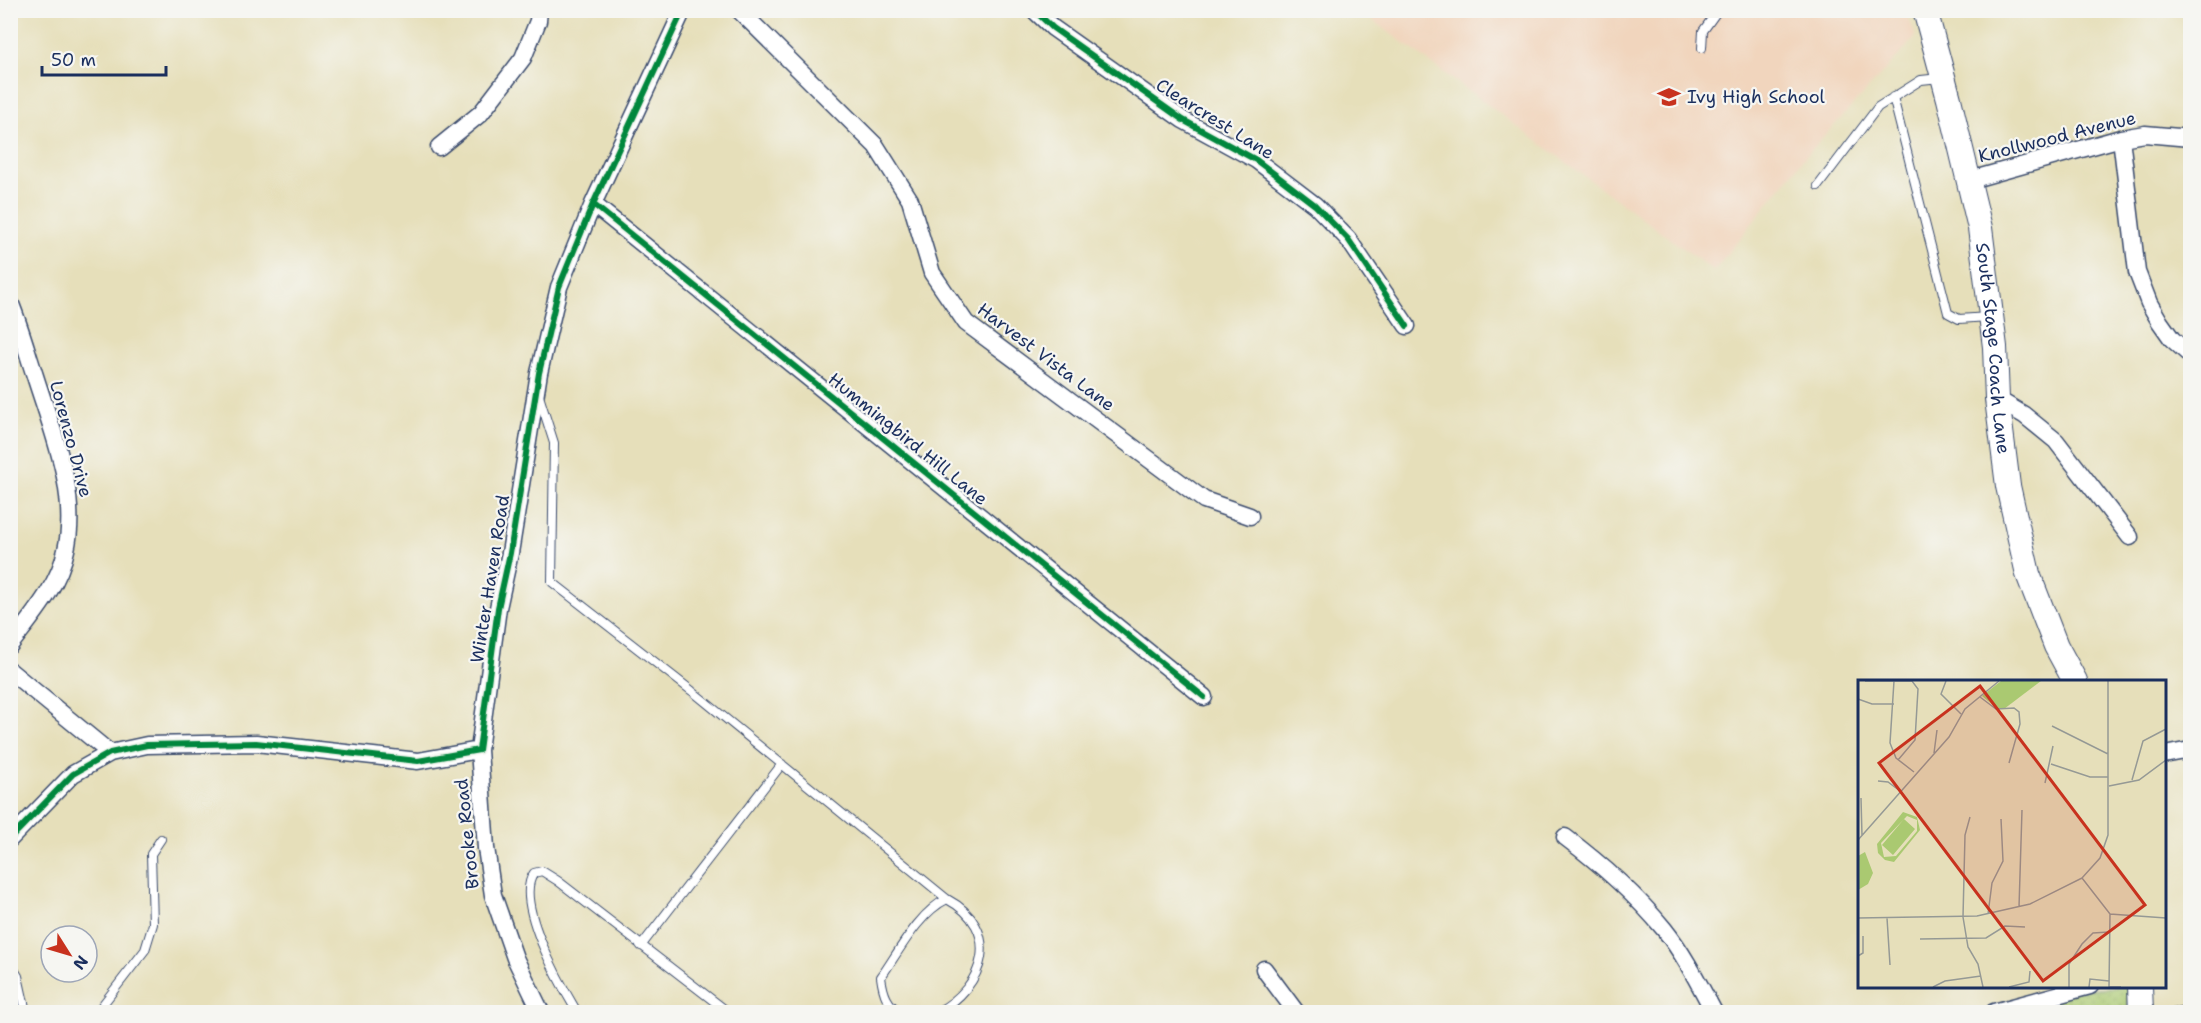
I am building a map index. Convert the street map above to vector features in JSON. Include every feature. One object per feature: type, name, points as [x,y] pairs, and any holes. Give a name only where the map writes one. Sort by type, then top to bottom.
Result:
[{"type":"main road","name":"South Stage Coach Lane","points":[[1924,10],[1970,180],[1980,228],[1992,317],[1997,399],[2008,486],[2028,574],[2056,646],[2074,680]]},
{"type":"main road","points":[[2140,987],[2141,1012]]},
{"type":"street","points":[[439,147],[481,113],[523,58],[538,21],[539,10]]},
{"type":"street","name":"Winter Haven Road","points":[[479,750],[498,608],[510,553],[537,387],[559,287],[593,204],[683,10]]},
{"type":"street","name":"Harvest Vista Lane","points":[[740,10],[876,146],[910,200],[932,273],[966,323],[1204,500],[1250,516]]},
{"type":"street","name":"Clearcrest Lane","points":[[1034,10],[1053,28],[1183,120],[1256,160],[1314,205],[1348,238],[1407,326]]},
{"type":"street","name":"Knollwood Avenue","points":[[1970,180],[2121,138],[2145,134],[2190,138]]},
{"type":"street","points":[[2121,138],[2137,272],[2149,303],[2160,322],[2172,339],[2190,355]]},
{"type":"street","name":"Hummingbird Hill Lane","points":[[593,204],[1204,697]]},
{"type":"street","name":"Lorenzo Drive","points":[[10,302],[52,429],[71,517],[66,551],[60,570],[38,607],[10,645]]},
{"type":"street","points":[[1997,399],[2024,415],[2056,441],[2130,537]]},
{"type":"street","points":[[10,671],[110,753]]},
{"type":"street","points":[[10,839],[73,774],[110,753],[147,745],[256,743],[418,760],[479,750]]},
{"type":"street","name":"Brooke Road","points":[[479,750],[486,848],[493,895],[515,958],[541,1012]]},
{"type":"street","points":[[2165,755],[2190,750]]},
{"type":"street","points":[[1565,837],[1605,867],[1664,929],[1694,975],[1714,1012]]},
{"type":"street","points":[[1264,969],[1296,1012]]},
{"type":"street","points":[[1994,1012],[2086,987]]},
{"type":"lane","points":[[1702,48],[1703,31],[1718,10]]},
{"type":"lane","points":[[1818,186],[1878,107],[1921,80],[1943,77]]},
{"type":"lane","points":[[1893,97],[1948,313],[1959,319],[1992,317]]},
{"type":"lane","points":[[537,387],[554,443],[552,582],[782,764],[947,899],[958,905],[973,921],[982,935],[983,953],[971,983],[953,1004],[937,1012]]},
{"type":"lane","points":[[641,946],[782,764]]},
{"type":"lane","points":[[97,1012],[145,950],[153,924],[151,854],[161,839]]},
{"type":"lane","points":[[577,1012],[536,931],[528,897],[534,873],[542,872],[558,881],[728,1012]]},
{"type":"lane","points":[[897,1012],[883,994],[881,977],[923,918],[938,903],[947,899]]},
{"type":"lane","points":[[10,963],[18,976],[26,1012]]},
{"type":"lane","points":[[2176,1012],[2190,1009]]},
{"type":"shaded area","name":"Ivy High School","points":[[1906,10],[1916,37],[1804,158],[1714,271],[1360,11]]},
{"type":"green space","points":[[2128,987],[2128,1012],[1990,1012],[2062,991]]},
{"type":"cycle path","points":[[10,839],[73,774],[110,753],[147,745],[256,743],[418,761],[479,750],[498,608],[510,553],[539,373],[559,287],[593,204],[683,10]]},
{"type":"cycle path","points":[[1034,10],[1053,28],[1183,120],[1256,160],[1315,205],[1348,239],[1407,326]]},
{"type":"cycle path","points":[[593,204],[1204,697]]},
{"type":"place","name":"Ivy High School","points":[[1669,97]]}]
